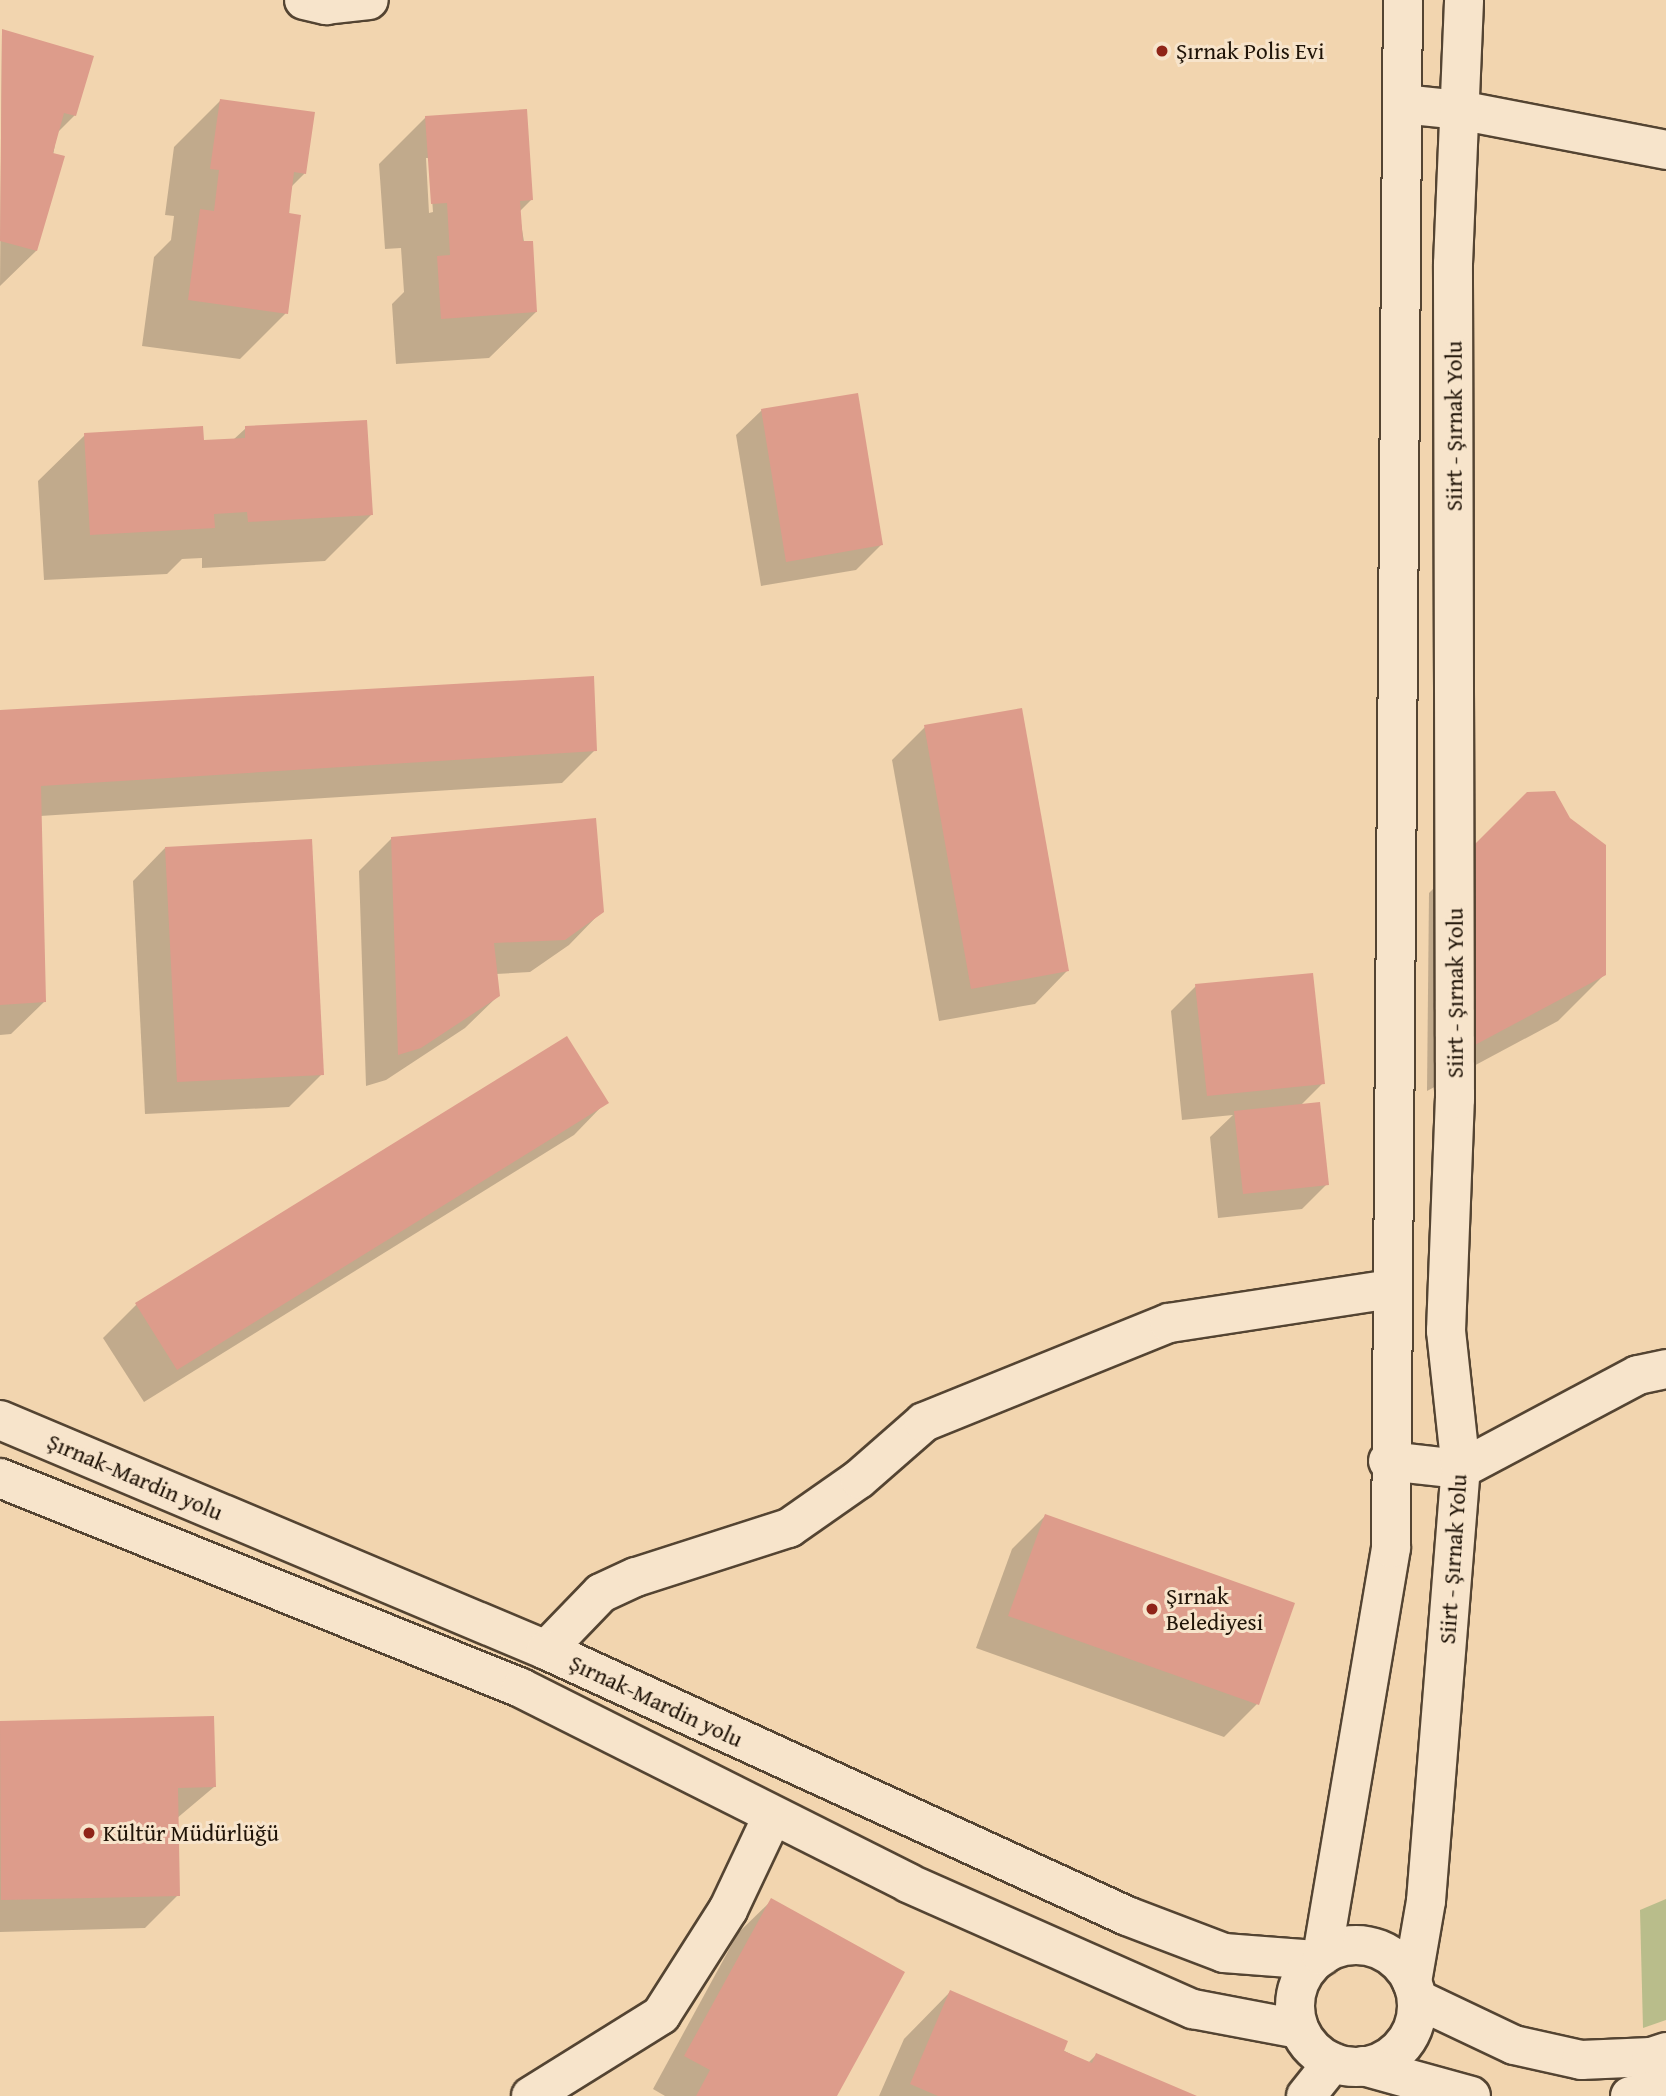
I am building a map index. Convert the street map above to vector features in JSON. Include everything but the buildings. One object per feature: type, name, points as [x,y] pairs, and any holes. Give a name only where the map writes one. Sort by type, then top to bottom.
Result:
[{"type":"street","points":[[304,0],[326,5],[369,0]]},
{"type":"street","points":[[1403,0],[1388,1461],[1391,1548],[1319,1958],[1296,1992],[1299,2029],[1313,2049],[1348,2064],[1471,2096]]},
{"type":"street","name":"Siirt - Şırnak Yolu","points":[[1414,1991],[1426,1901],[1461,1469],[1446,1331],[1455,1099],[1453,264],[1464,0]]},
{"type":"street","points":[[1402,104],[1459,110],[1666,150]]},
{"type":"street","points":[[546,1650],[601,1593],[789,1528],[859,1479],[924,1422],[1170,1323],[1391,1289]]},
{"type":"street","points":[[1388,1461],[1461,1469],[1638,1374],[1666,1369]]},
{"type":"street","name":"Şırnak-Mardin yolu","points":[[0,1420],[546,1650],[1127,1916],[1224,1953],[1319,1958]]},
{"type":"street","name":"Şırnak-Mardin yolu","points":[[0,1478],[521,1688],[772,1818],[1193,2008],[1299,2029]]},
{"type":"street","points":[[531,2096],[661,2015],[728,1910],[772,1818]]},
{"type":"street","points":[[1319,1958],[1350,1945],[1370,1947],[1387,1954],[1414,1991],[1514,2045],[1580,2060],[1651,2057],[1666,2052]]},
{"type":"street","points":[[1306,2096],[1348,2064],[1389,2056],[1409,2036],[1414,1991]]},
{"type":"street","points":[[1630,2096],[1666,2088]]},
{"type":"green space","points":[[1666,1899],[1666,2020],[1643,2028],[1640,1910]]},
{"type":"place","name":"Şırnak Polis Evi","points":[[1162,51]]},
{"type":"place","name":"Şırnak Belediyesi","points":[[1152,1609]]},
{"type":"place","name":"Kültür Müdürlüğü","points":[[89,1833]]}]
